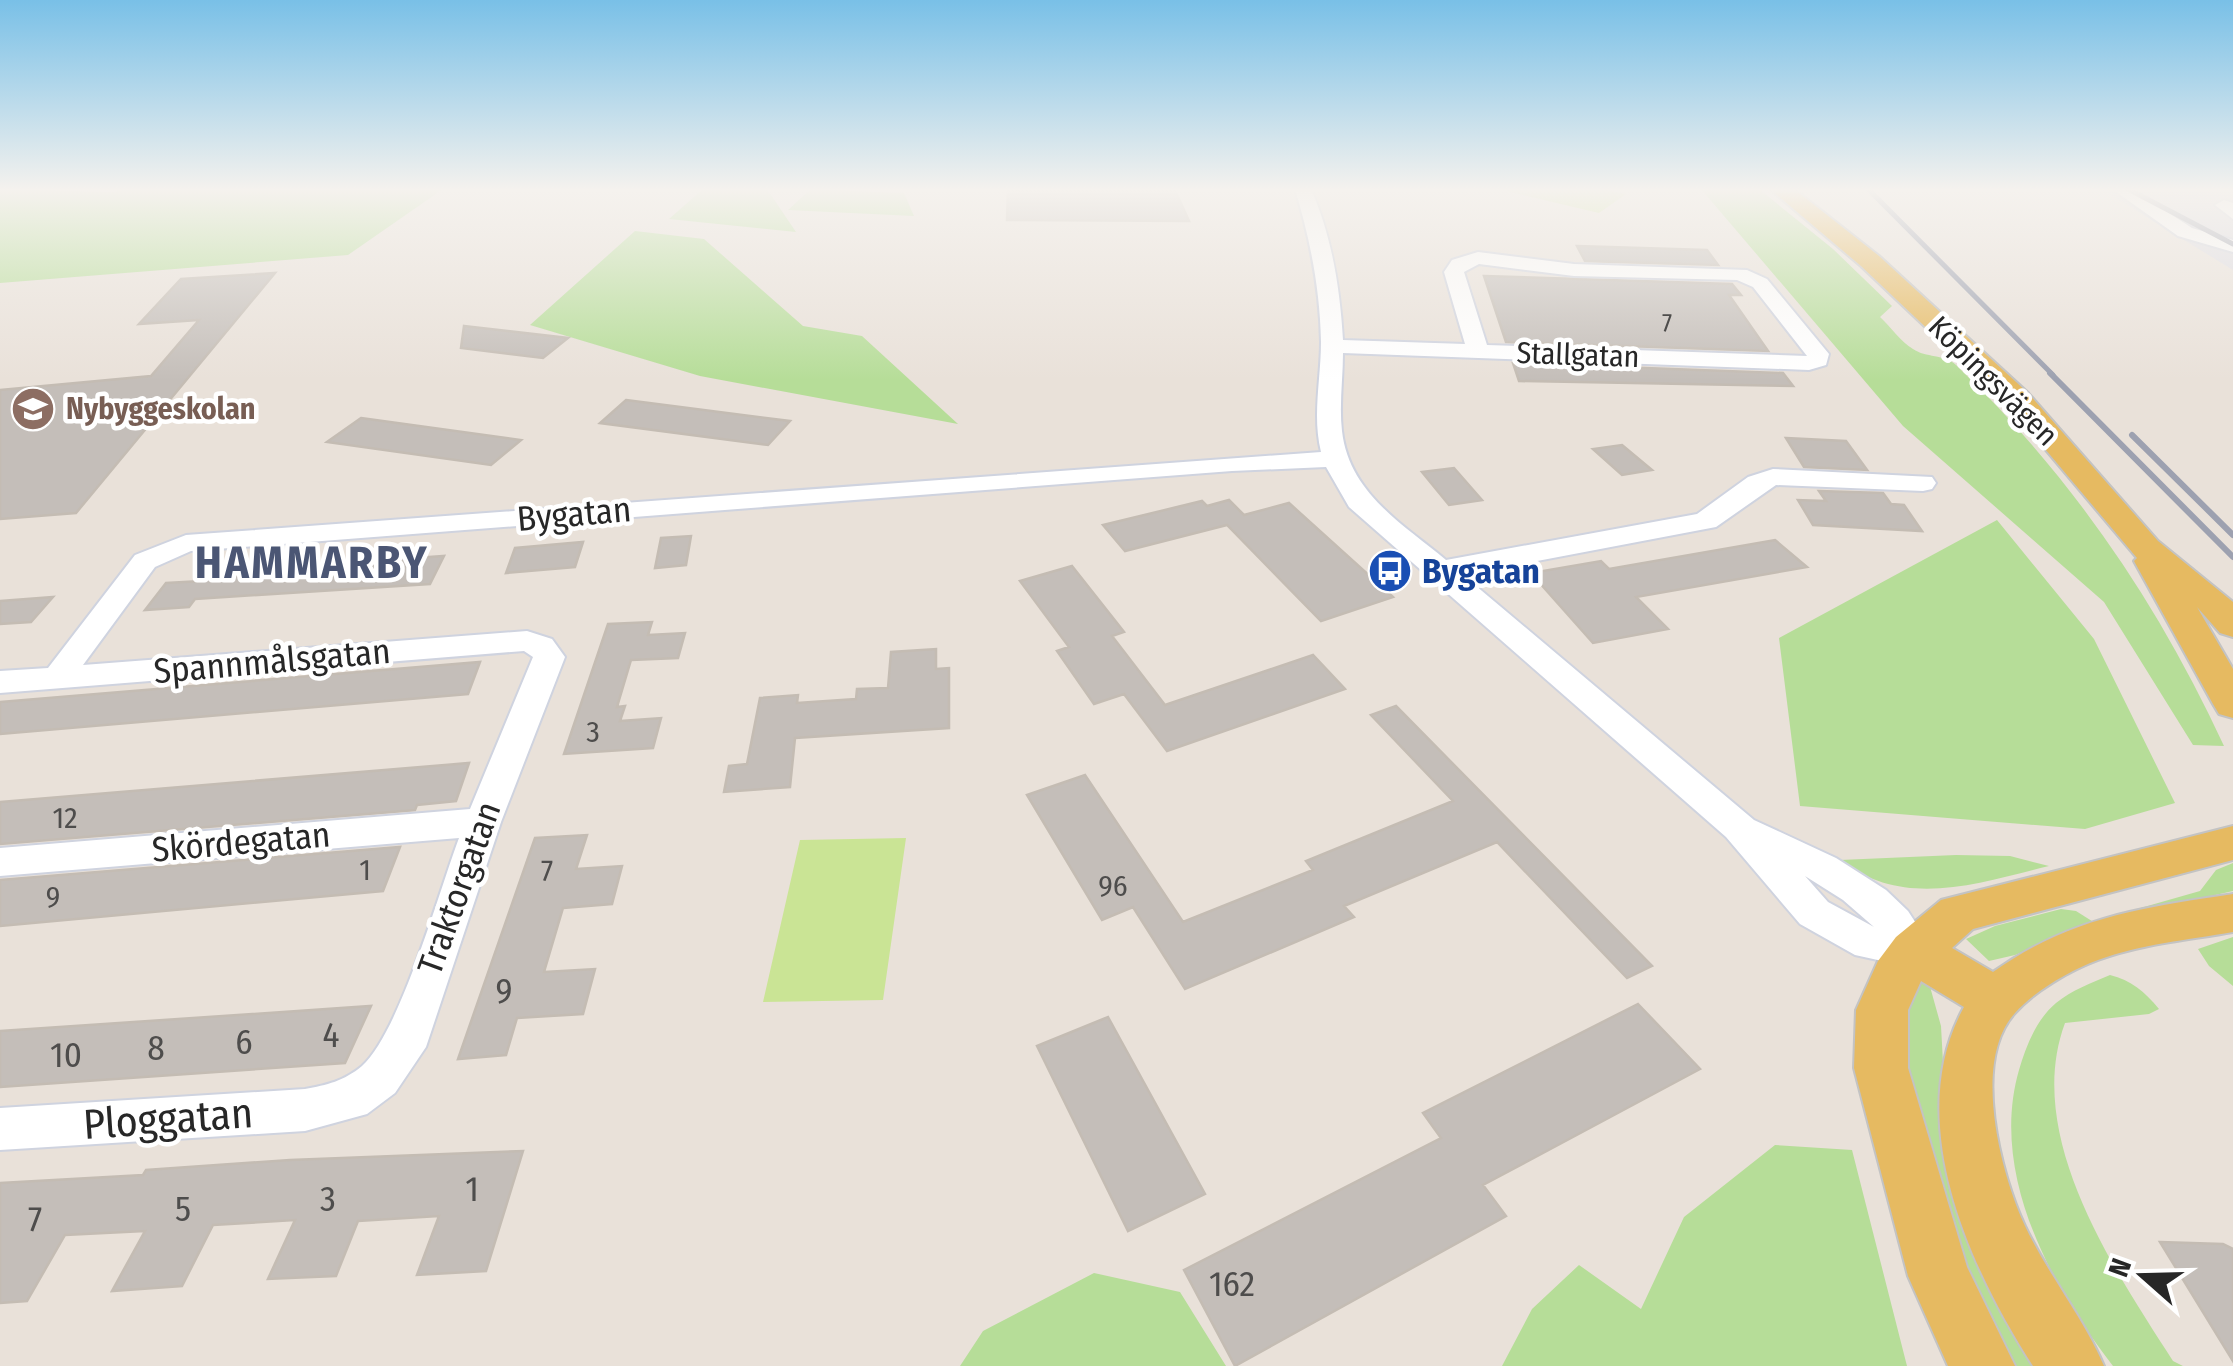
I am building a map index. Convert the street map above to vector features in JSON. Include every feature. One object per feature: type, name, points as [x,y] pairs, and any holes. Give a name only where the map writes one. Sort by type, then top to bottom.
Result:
[{"type":"main road","name":"Köpingsvägen","points":[[1859,253],[2018,399],[2146,548],[2205,594],[2233,625]]},
{"type":"main road","name":"Köpingsvägen","points":[[2146,548],[2233,704]]},
{"type":"main road","points":[[1961,1366],[1880,1068],[1882,1010],[1896,976],[1914,951],[1958,914],[2233,843]]},
{"type":"main road","points":[[2082,883],[2135,930]]},
{"type":"main road","points":[[2071,1366],[2031,1307],[1989,1221],[1963,1084],[1968,1055],[1994,999],[2056,956],[2135,930],[2233,913]]},
{"type":"main road","points":[[1914,951],[1994,999]]},
{"type":"main road","points":[[1939,1276],[1982,1366]]},
{"type":"street","points":[[1322,253],[1332,346],[1329,429],[1333,459],[1342,480],[1359,501],[1740,827],[1814,913],[1855,939],[1914,951]]},
{"type":"street","name":"Stallgatan","points":[[1332,346],[1810,363],[1818,360],[1818,354],[1762,285],[1734,273],[1574,270],[1478,258],[1459,264],[1454,272],[1478,351]]},
{"type":"street","name":"Bygatan","points":[[57,678],[145,561],[186,543],[994,480],[1333,459]]},
{"type":"street","points":[[1442,570],[1706,521],[1758,483],[1773,477],[1924,483]]},
{"type":"street","name":"Spannmålsgatan","points":[[0,682],[528,641],[542,648]]},
{"type":"street","name":"Traktorgatan","points":[[335,1103],[351,1100],[379,1079],[404,1047],[482,822],[549,657],[542,648]]},
{"type":"street","name":"Skördegatan","points":[[0,862],[482,822]]},
{"type":"street","name":"Ploggatan","points":[[0,1130],[305,1110],[335,1103]]},
{"type":"shaded area","points":[[2205,253],[2233,253],[2233,270]]},
{"type":"green space","points":[[0,253],[351,253],[348,255],[0,283]]},
{"type":"green space","points":[[611,253],[720,253],[803,326],[862,336],[958,424],[700,376],[530,325]]},
{"type":"green space","points":[[1755,253],[1837,253],[1892,306],[1880,317],[1904,342],[1918,352],[1956,365],[1998,407],[2073,496],[2140,591],[2224,746],[2193,745],[2104,602],[1903,426]]},
{"type":"green space","points":[[1997,520],[2094,639],[2175,803],[2085,829],[1800,806],[1779,638]]},
{"type":"green space","points":[[906,838],[883,1000],[763,1002],[800,840]]},
{"type":"green space","points":[[2010,856],[2049,866],[1968,885],[1916,888],[1865,875],[1840,860]]},
{"type":"green space","points":[[2233,863],[2233,891],[2140,912],[2137,909],[2200,891],[2216,870]]},
{"type":"green space","points":[[2061,909],[2076,911],[2095,923],[2015,955],[1989,961],[1966,939],[1995,926]]},
{"type":"green space","points":[[2233,937],[2233,986],[2209,966],[2198,949]]},
{"type":"green space","points":[[2110,975],[2137,988],[2159,1009],[2149,1014],[2065,1023],[2055,1066],[2056,1111],[2065,1155],[2102,1243],[2173,1361],[2183,1366],[2113,1366],[2048,1265],[2019,1188],[2012,1149],[2012,1109],[2029,1043],[2037,1025],[2056,1003]]},
{"type":"green space","points":[[1922,980],[1929,983],[1941,1026],[1945,1099],[2045,1366],[2003,1366],[1952,1234],[1905,1078],[1908,1012]]},
{"type":"green space","points":[[1775,1145],[1852,1150],[1907,1366],[1502,1366],[1532,1309],[1579,1265],[1641,1309],[1684,1217]]},
{"type":"green space","points":[[1094,1273],[1180,1292],[1226,1366],[960,1366],[983,1331]]},
{"type":"building","points":[[1581,253],[1709,253],[1718,265],[1585,261]]},
{"type":"building","name":"Nybyggeskolan","points":[[275,273],[76,513],[0,519],[0,390],[151,376],[199,320],[139,324],[181,279]]},
{"type":"building","points":[[1484,276],[1732,284],[1741,295],[1729,295],[1768,351],[1506,342]]},
{"type":"building","points":[[464,326],[568,338],[543,358],[461,348]]},
{"type":"building","points":[[1513,363],[1783,373],[1793,386],[1519,381]]},
{"type":"building","points":[[626,400],[790,421],[768,445],[600,423]]},
{"type":"building","points":[[361,418],[521,440],[491,465],[327,442]]},
{"type":"building","points":[[1786,438],[1846,441],[1867,470],[1804,467]]},
{"type":"building","points":[[1622,445],[1652,470],[1622,475],[1593,449]]},
{"type":"building","points":[[1454,468],[1482,500],[1449,505],[1422,472]]},
{"type":"building","points":[[1819,491],[1883,493],[1891,504],[1904,505],[1922,531],[1813,525],[1798,500],[1826,501]]},
{"type":"building","points":[[1229,500],[1244,515],[1289,503],[1393,597],[1321,621],[1227,525],[1125,551],[1103,525],[1202,501],[1207,506]]},
{"type":"building","points":[[691,536],[686,565],[655,568],[661,538]]},
{"type":"building","points":[[1775,540],[1807,567],[1636,597],[1668,629],[1593,643],[1531,573],[1601,561],[1609,569]]},
{"type":"building","points":[[583,542],[575,567],[506,573],[515,548]]},
{"type":"building","points":[[444,556],[430,584],[195,599],[189,607],[145,610],[166,583],[202,581],[208,573]]},
{"type":"building","points":[[1072,566],[1124,632],[1112,636],[1165,705],[1313,655],[1345,689],[1167,751],[1124,694],[1094,704],[1057,651],[1069,647],[1020,581]]},
{"type":"building","points":[[53,597],[31,622],[0,624],[0,601]]},
{"type":"building","points":[[652,622],[648,635],[685,633],[678,658],[631,660],[617,707],[625,706],[620,721],[661,718],[653,748],[564,754],[608,624]]},
{"type":"building","points":[[936,649],[936,669],[949,668],[949,728],[795,738],[790,787],[724,792],[729,766],[747,764],[760,698],[798,695],[797,703],[856,699],[857,689],[888,688],[891,652]]},
{"type":"building","points":[[480,662],[468,694],[0,734],[0,702]]},
{"type":"building","points":[[1396,706],[1652,966],[1627,978],[1497,842],[1344,906],[1354,917],[1185,989],[1133,907],[1102,920],[1027,795],[1085,775],[1183,922],[1313,870],[1306,861],[1453,801],[1371,715]]},
{"type":"building","points":[[469,763],[456,801],[417,805],[415,810],[0,844],[0,802]]},
{"type":"building","points":[[587,835],[576,869],[622,866],[612,904],[563,908],[544,972],[595,969],[583,1014],[517,1018],[506,1055],[458,1059],[535,838]]},
{"type":"building","points":[[400,847],[383,891],[0,926],[0,880]]},
{"type":"building","points":[[1638,1004],[1700,1069],[1483,1185],[1506,1216],[1235,1366],[1184,1270],[1441,1138],[1423,1113]]},
{"type":"building","points":[[371,1006],[345,1063],[0,1087],[0,1031]]},
{"type":"building","points":[[1108,1017],[1205,1194],[1128,1231],[1037,1046]]},
{"type":"building","points":[[523,1151],[486,1271],[417,1275],[439,1216],[358,1221],[336,1276],[268,1279],[295,1220],[213,1225],[182,1286],[112,1291],[145,1231],[65,1235],[27,1301],[0,1303],[0,1183],[143,1175],[146,1170],[290,1160]]},
{"type":"building","points":[[2160,1242],[2223,1244],[2233,1249],[2233,1361]]},
{"type":"railway","points":[[1931,253],[2053,375]]},
{"type":"railway","points":[[2050,373],[2233,557]]},
{"type":"railway","points":[[2132,435],[2233,535]]},
{"type":"place","name":"Nybyggeskolan","points":[[33,409]]},
{"type":"place","name":"Bygatan","points":[[1390,571]]},
{"type":"district","name":"HAMMARBY","points":[[312,563]]}]
